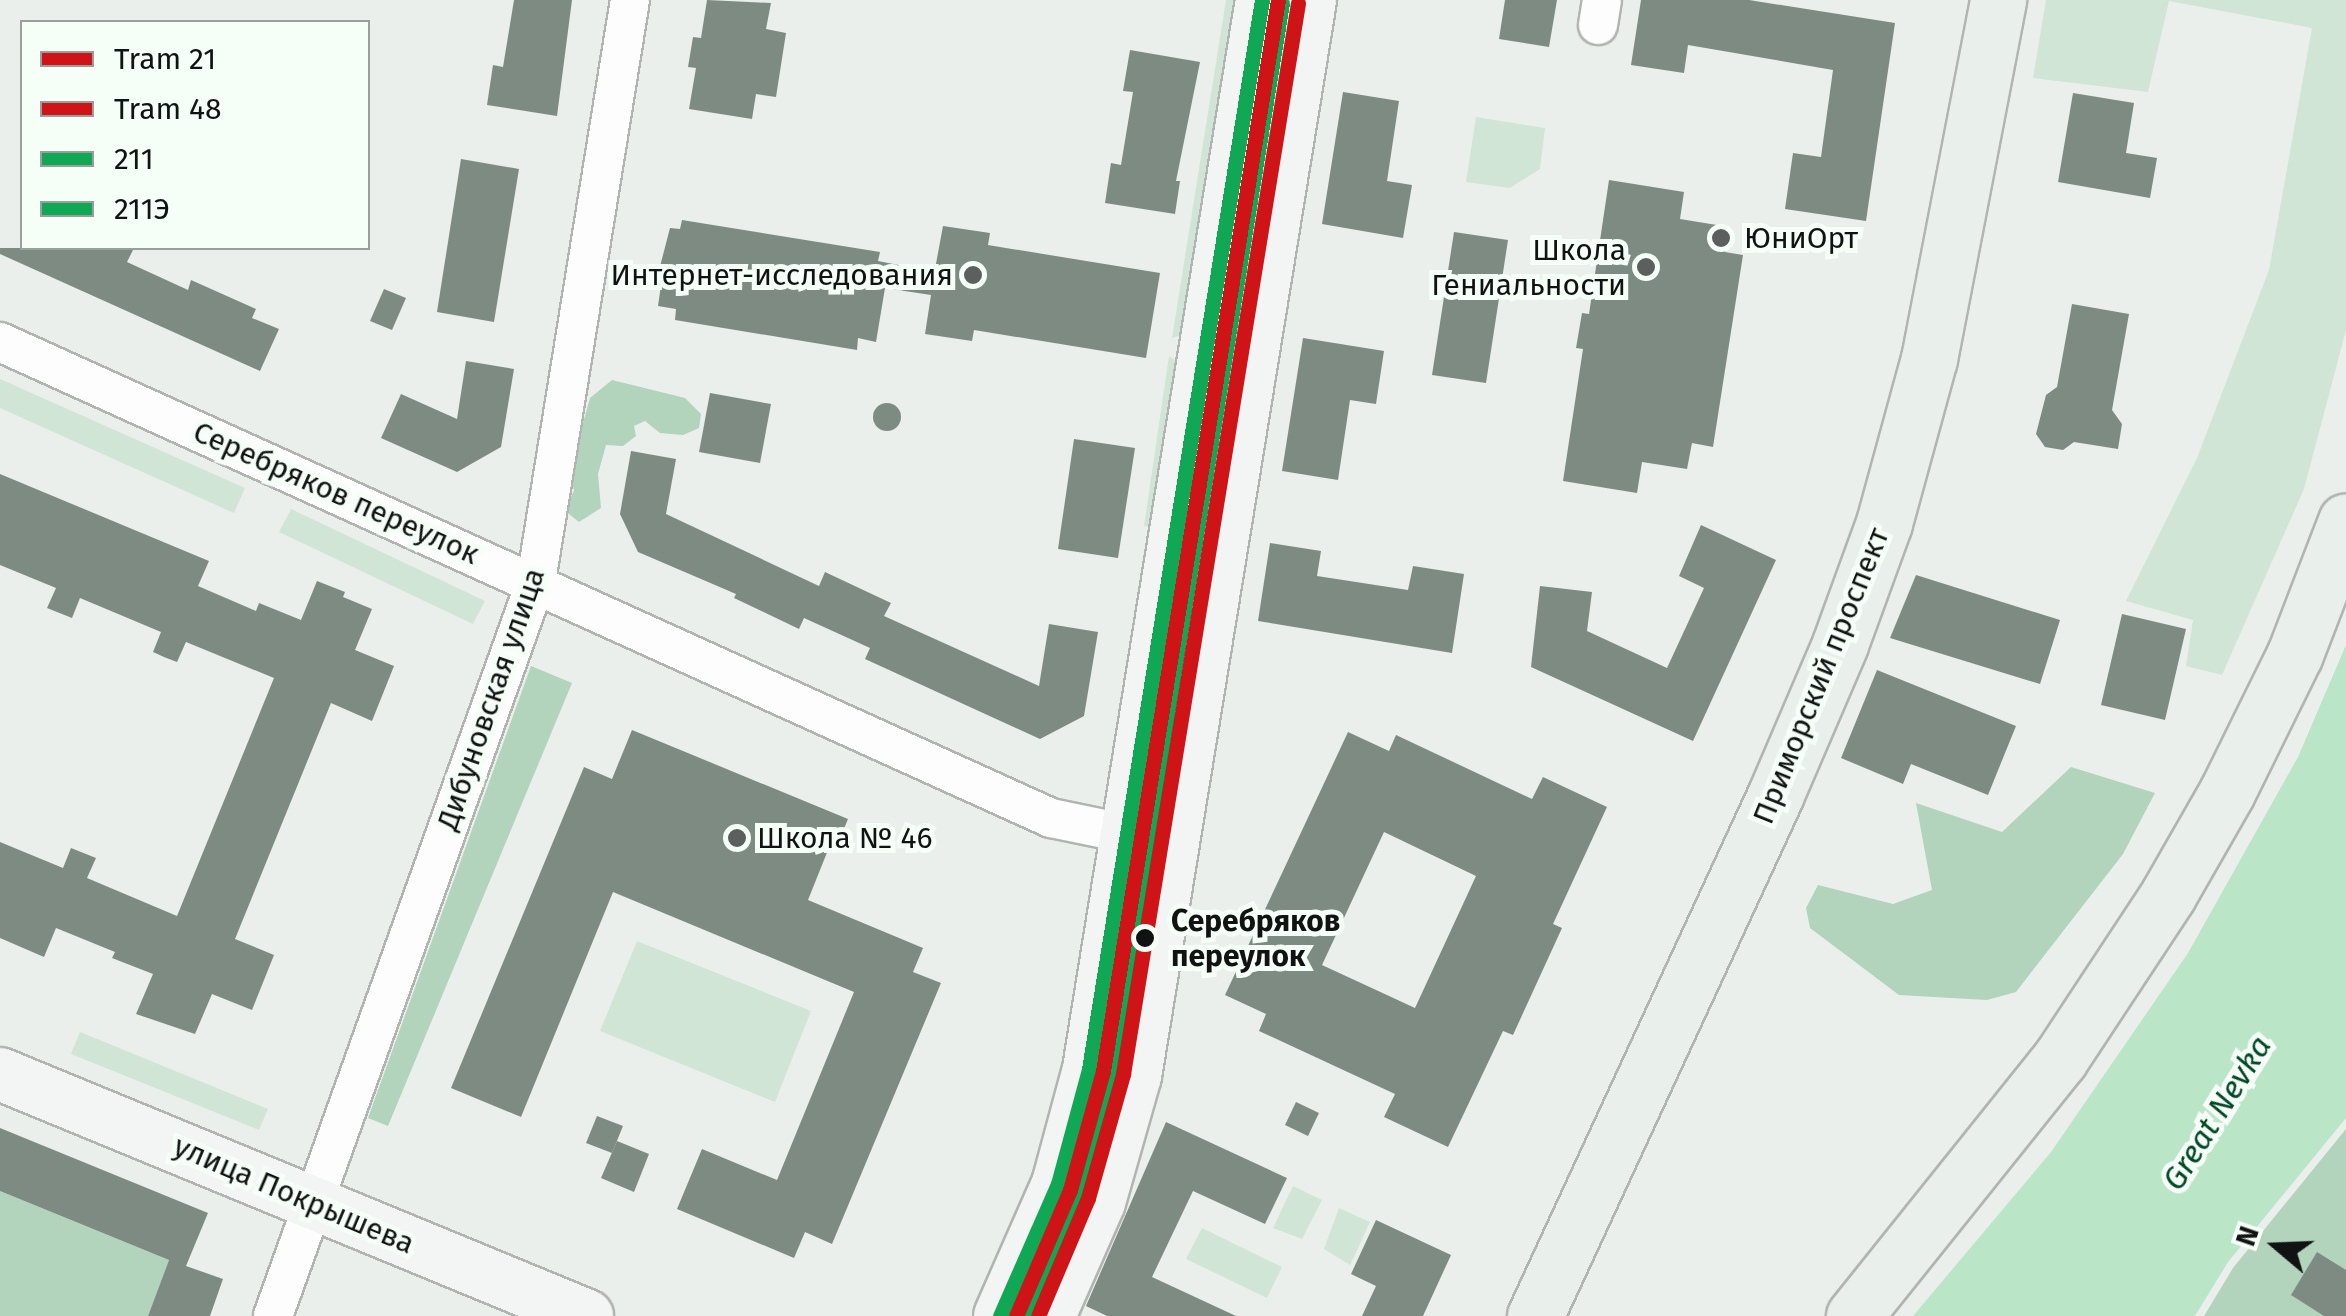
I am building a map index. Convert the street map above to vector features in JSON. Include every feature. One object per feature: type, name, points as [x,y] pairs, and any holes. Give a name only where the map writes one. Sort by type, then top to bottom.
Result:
[{"type":"main road","points":[[1049,1316],[1099,1202],[1127,1115],[1150,838],[1262,0]]},
{"type":"main road","points":[[1000,1316],[1038,1235],[1075,1130],[1150,838],[1310,0]]},
{"type":"main road","name":"Приморский проспект","points":[[1534,1316],[1775,796],[1840,644],[1878,540],[1929,360],[1998,0]]},
{"type":"main road","points":[[1854,1316],[2060,1059],[2168,895],[2227,792],[2295,654],[2346,521]]},
{"type":"main road","name":"улица Покрышева","points":[[0,1074],[588,1316]]},
{"type":"street","name":"Дибуновская улица","points":[[273,1316],[536,581],[630,0]]},
{"type":"street","name":"Серебряков переулок","points":[[0,342],[536,581],[1051,818],[1150,838]]},
{"type":"shaded area","points":[[1226,0],[1249,0],[1185,334],[1172,338]]},
{"type":"shaded area","points":[[2046,0],[2346,0],[2346,330],[2304,489],[2222,675],[2186,666],[2193,620],[2126,601],[2197,458],[2269,270],[2312,28],[2169,1],[2148,92],[2033,78]]},
{"type":"shaded area","points":[[1476,117],[1545,128],[1540,169],[1510,188],[1466,182]]},
{"type":"shaded area","points":[[1169,356],[1179,363],[1164,529],[1144,526]]},
{"type":"shaded area","points":[[0,379],[245,488],[234,513],[0,408]]},
{"type":"shaded area","points":[[612,380],[685,398],[701,414],[699,428],[683,435],[660,433],[645,421],[634,426],[636,436],[623,446],[606,445],[598,474],[601,508],[579,522],[564,510],[574,491],[570,470],[590,398]]},
{"type":"shaded area","points":[[291,509],[485,601],[473,624],[279,532]]},
{"type":"shaded area","points":[[531,666],[572,683],[388,1126],[368,1118]]},
{"type":"shaded area","points":[[2071,767],[2155,793],[2123,854],[2016,992],[1987,1000],[1899,995],[1810,928],[1806,908],[1818,885],[1893,904],[1932,890],[1916,803],[2002,832]]},
{"type":"shaded area","points":[[637,941],[811,1011],[775,1102],[600,1031]]},
{"type":"shaded area","points":[[80,1032],[268,1109],[259,1130],[71,1054]]},
{"type":"shaded area","points":[[2346,1129],[2346,1316],[2204,1316],[2233,1268]]},
{"type":"shaded area","points":[[1293,1186],[1322,1200],[1302,1239],[1273,1228]]},
{"type":"shaded area","points":[[0,1191],[169,1260],[148,1316],[0,1316]]},
{"type":"shaded area","points":[[1339,1208],[1370,1222],[1350,1265],[1324,1249]]},
{"type":"shaded area","points":[[1202,1228],[1282,1267],[1267,1298],[1186,1259]]},
{"type":"water","name":"Great Nevka","points":[[2346,645],[2346,1118],[2228,1262],[2195,1316],[1913,1316],[2051,1152],[2188,953],[2298,757]]},
{"type":"building","points":[[514,0],[572,0],[557,116],[487,105],[493,65],[503,67]]},
{"type":"building","points":[[707,0],[771,3],[766,29],[786,33],[776,97],[756,94],[752,119],[689,109],[696,68],[688,67],[693,37],[701,38]]},
{"type":"building","points":[[1505,0],[1557,0],[1549,47],[1499,39]]},
{"type":"building","points":[[1641,0],[1749,0],[1895,23],[1866,221],[1785,209],[1793,153],[1821,157],[1833,70],[1688,45],[1684,73],[1631,65]]},
{"type":"building","points":[[1130,50],[1200,62],[1176,181],[1180,181],[1175,214],[1105,203],[1111,163],[1121,165],[1133,92],[1123,91]]},
{"type":"building","points":[[1343,92],[1399,101],[1387,181],[1412,185],[1403,238],[1322,224]]},
{"type":"building","points":[[2073,93],[2134,103],[2126,153],[2157,158],[2150,198],[2058,182]]},
{"type":"building","points":[[461,159],[519,169],[494,322],[437,312]]},
{"type":"building","points":[[1609,180],[1684,192],[1680,219],[1729,227],[1725,252],[1743,255],[1713,447],[1692,443],[1687,469],[1642,462],[1637,493],[1563,481],[1583,349],[1576,348],[1582,313],[1589,314]]},
{"type":"building","points":[[682,220],[880,252],[878,261],[924,270],[935,269],[943,226],[990,233],[988,245],[1160,273],[1146,358],[974,330],[972,341],[925,334],[931,295],[885,288],[876,342],[858,338],[857,350],[675,320],[676,309],[658,306],[662,278],[657,278],[670,228],[680,229]]},
{"type":"building","points":[[1454,232],[1508,240],[1486,383],[1432,375]]},
{"type":"building","points":[[0,248],[133,250],[127,262],[188,290],[191,280],[256,309],[252,318],[279,329],[260,371],[0,254]]},
{"type":"building","points":[[384,289],[406,298],[392,330],[370,321]]},
{"type":"building","points":[[2072,304],[2129,314],[2112,410],[2122,424],[2118,449],[2074,442],[2063,450],[2045,447],[2036,434],[2046,395],[2057,387]]},
{"type":"building","points":[[1303,338],[1384,351],[1376,404],[1350,400],[1338,480],[1282,471]]},
{"type":"building","points":[[466,361],[514,369],[501,447],[457,472],[381,438],[401,394],[457,419]]},
{"type":"building","points":[[710,393],[771,404],[760,463],[699,452]]},
{"type":"building","points":[[887,403],[897,407],[901,417],[897,427],[887,431],[877,427],[873,417],[877,407]]},
{"type":"building","points":[[1074,439],[1135,448],[1118,558],[1058,549]]},
{"type":"building","points":[[631,451],[676,459],[666,514],[819,586],[825,572],[891,603],[884,616],[1039,686],[1049,624],[1098,632],[1084,716],[1040,739],[865,659],[870,648],[804,618],[799,629],[734,598],[736,594],[638,552],[620,514]]},
{"type":"building","points":[[0,474],[209,561],[198,586],[256,611],[259,603],[301,620],[317,581],[345,592],[343,597],[372,609],[355,650],[394,666],[372,721],[331,703],[235,939],[274,955],[252,1010],[212,994],[195,1034],[136,1014],[153,974],[112,958],[115,952],[56,928],[44,957],[0,938],[0,842],[63,868],[71,848],[96,858],[87,878],[177,916],[274,678],[186,642],[177,662],[164,657],[153,652],[161,632],[80,598],[72,618],[47,608],[56,588],[0,565]]},
{"type":"building","points":[[1701,525],[1776,560],[1693,741],[1531,667],[1540,586],[1592,592],[1587,631],[1667,668],[1704,588],[1679,576]]},
{"type":"building","points":[[1270,543],[1321,551],[1317,576],[1408,590],[1413,566],[1464,574],[1452,653],[1258,621]]},
{"type":"building","points":[[1916,575],[2060,620],[2040,684],[1890,638]]},
{"type":"building","points":[[2122,614],[2186,629],[2165,720],[2101,705]]},
{"type":"building","points":[[1877,670],[2016,726],[1988,795],[1911,764],[1903,784],[1841,758]]},
{"type":"building","points":[[632,730],[848,819],[834,853],[828,850],[808,900],[923,948],[913,972],[941,983],[832,1244],[805,1232],[794,1258],[677,1209],[702,1149],[777,1180],[854,992],[613,892],[521,1117],[451,1088],[584,767],[612,779]]},
{"type":"building","points":[[1348,732],[1389,751],[1396,735],[1532,799],[1543,777],[1607,807],[1553,924],[1562,928],[1513,1035],[1503,1031],[1448,1147],[1384,1117],[1395,1094],[1259,1031],[1266,1014],[1225,995]],"holes":[[[1384,832],[1476,876],[1415,1008],[1322,965]]]},
{"type":"building","points":[[1296,1102],[1319,1113],[1308,1136],[1285,1125]]},
{"type":"building","points":[[597,1116],[623,1126],[612,1153],[586,1143]]},
{"type":"building","points":[[1166,1122],[1287,1178],[1265,1224],[1193,1191],[1152,1277],[1236,1316],[1107,1316],[1086,1306]]},
{"type":"building","points":[[0,1128],[208,1213],[186,1266],[223,1279],[210,1316],[148,1316],[169,1260],[0,1191]]},
{"type":"building","points":[[617,1141],[649,1154],[634,1192],[601,1178]]},
{"type":"building","points":[[1376,1220],[1451,1255],[1423,1316],[1362,1316],[1376,1286],[1351,1274]]},
{"type":"building","points":[[2317,1252],[2346,1270],[2346,1316],[2324,1316],[2291,1295]]},
{"type":"tram line","name":"21","points":[[1016,1316],[1070,1190],[1103,1071],[1278,0]]},
{"type":"tram line","name":"48","points":[[1038,1316],[1088,1198],[1123,1074],[1298,3]]},
{"type":"transit line","name":"211","points":[[1000,1316],[1058,1184],[1089,1069],[1262,0]]},
{"type":"transit line","name":"211Э","points":[[1022,1316],[1077,1191],[1109,1072],[1282,3]]},
{"type":"place","name":"ЮниОрт","points":[[1721,238]]},
{"type":"place","name":"Школа Гениальности","points":[[1646,267]]},
{"type":"place","name":"Интернет-исследования","points":[[973,275]]},
{"type":"place","name":"Школа № 46","points":[[737,838]]},
{"type":"place","name":"Серебряков переулок","points":[[1145,938]]}]
